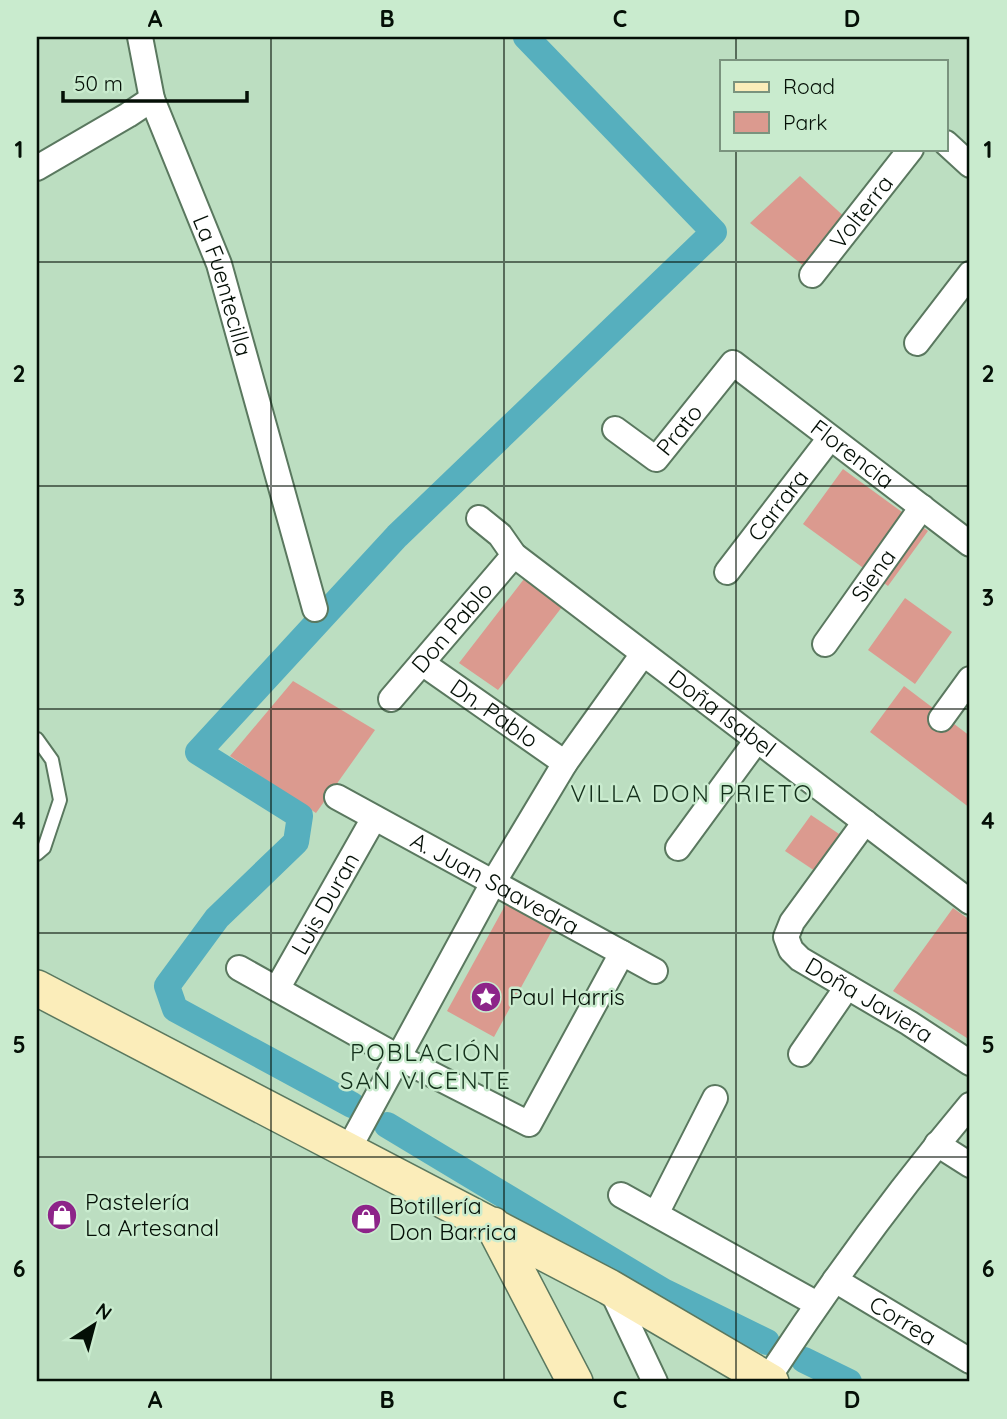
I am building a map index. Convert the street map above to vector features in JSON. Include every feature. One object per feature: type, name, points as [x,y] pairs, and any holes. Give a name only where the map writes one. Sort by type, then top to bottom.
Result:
[{"type":"street","name":"La Fuentecilla","points":[[140,37],[152,99],[219,264],[315,609]]},
{"type":"street","points":[[37,168],[152,99]]},
{"type":"street","points":[[948,145],[970,165]]},
{"type":"street","name":"Volterra","points":[[812,275],[910,150]]},
{"type":"street","points":[[917,343],[970,274]]},
{"type":"street","name":"Prato","points":[[615,429],[656,459],[733,363]]},
{"type":"street","name":"Florencia","points":[[733,363],[970,544]]},
{"type":"street","name":"Carrara","points":[[727,572],[830,438]]},
{"type":"street","name":"Siena","points":[[825,644],[922,507]]},
{"type":"street","name":"Doña Isabel","points":[[479,518],[500,535],[514,555],[970,902]]},
{"type":"street","name":"Don Pablo","points":[[391,699],[514,555]]},
{"type":"street","points":[[348,1150],[493,883],[565,762],[643,654]]},
{"type":"street","name":"Dn. Pablo","points":[[422,663],[565,762]]},
{"type":"street","points":[[941,719],[970,680]]},
{"type":"street","points":[[678,848],[757,740]]},
{"type":"street","name":"A. Juan Saavedra","points":[[337,797],[654,971]]},
{"type":"street","name":"Luis Duran","points":[[277,989],[374,818]]},
{"type":"street","name":"Doña Javiera","points":[[865,822],[799,911],[786,937],[800,959],[970,1063]]},
{"type":"street","points":[[239,968],[398,1057],[529,1125],[622,953]]},
{"type":"street","points":[[801,1054],[847,987]]},
{"type":"street","points":[[37,988],[609,1287],[769,1381],[817,1304],[937,1144],[970,1105]]},
{"type":"street","points":[[656,1214],[715,1098]]},
{"type":"street","points":[[937,1144],[970,1165]]},
{"type":"street","points":[[621,1195],[817,1304]]},
{"type":"street","points":[[493,1225],[575,1382]]},
{"type":"street","name":"Correa","points":[[835,1280],[970,1361]]},
{"type":"street","points":[[609,1287],[654,1382]]},
{"type":"lane","points":[[37,739],[52,760],[60,800],[44,848],[37,854]]},
{"type":"green space","points":[[800,176],[848,220],[805,267],[750,223]]},
{"type":"green space","points":[[843,469],[928,531],[888,586],[803,524]]},
{"type":"green space","points":[[524,579],[562,607],[498,690],[459,663]]},
{"type":"green space","points":[[905,598],[952,632],[915,684],[868,650]]},
{"type":"green space","points":[[293,681],[375,730],[316,813],[230,756]]},
{"type":"green space","points":[[904,686],[970,736],[970,808],[870,732]]},
{"type":"green space","points":[[811,815],[854,844],[827,879],[785,851]]},
{"type":"green space","points":[[507,902],[554,927],[494,1037],[447,1011]]},
{"type":"green space","points":[[953,908],[970,920],[970,1040],[893,991]]},
{"type":"waterway","points":[[352,1105],[175,1009],[167,986],[217,918],[296,842],[300,816],[198,752],[397,536],[714,232],[526,37]]},
{"type":"waterway","points":[[387,1125],[663,1291],[767,1342]]},
{"type":"waterway","points":[[804,1360],[849,1382]]},
{"type":"place","name":"Paul Harris","points":[[486,997]]},
{"type":"place","name":"Pastelería La Artesanal","points":[[62,1215]]},
{"type":"place","name":"Botillería Don Barrica","points":[[366,1219]]},
{"type":"district","name":"VILLA DON PRIETO","points":[[692,794]]},
{"type":"district","name":"POBLACIÓN SAN VICENTE","points":[[426,1067]]}]
